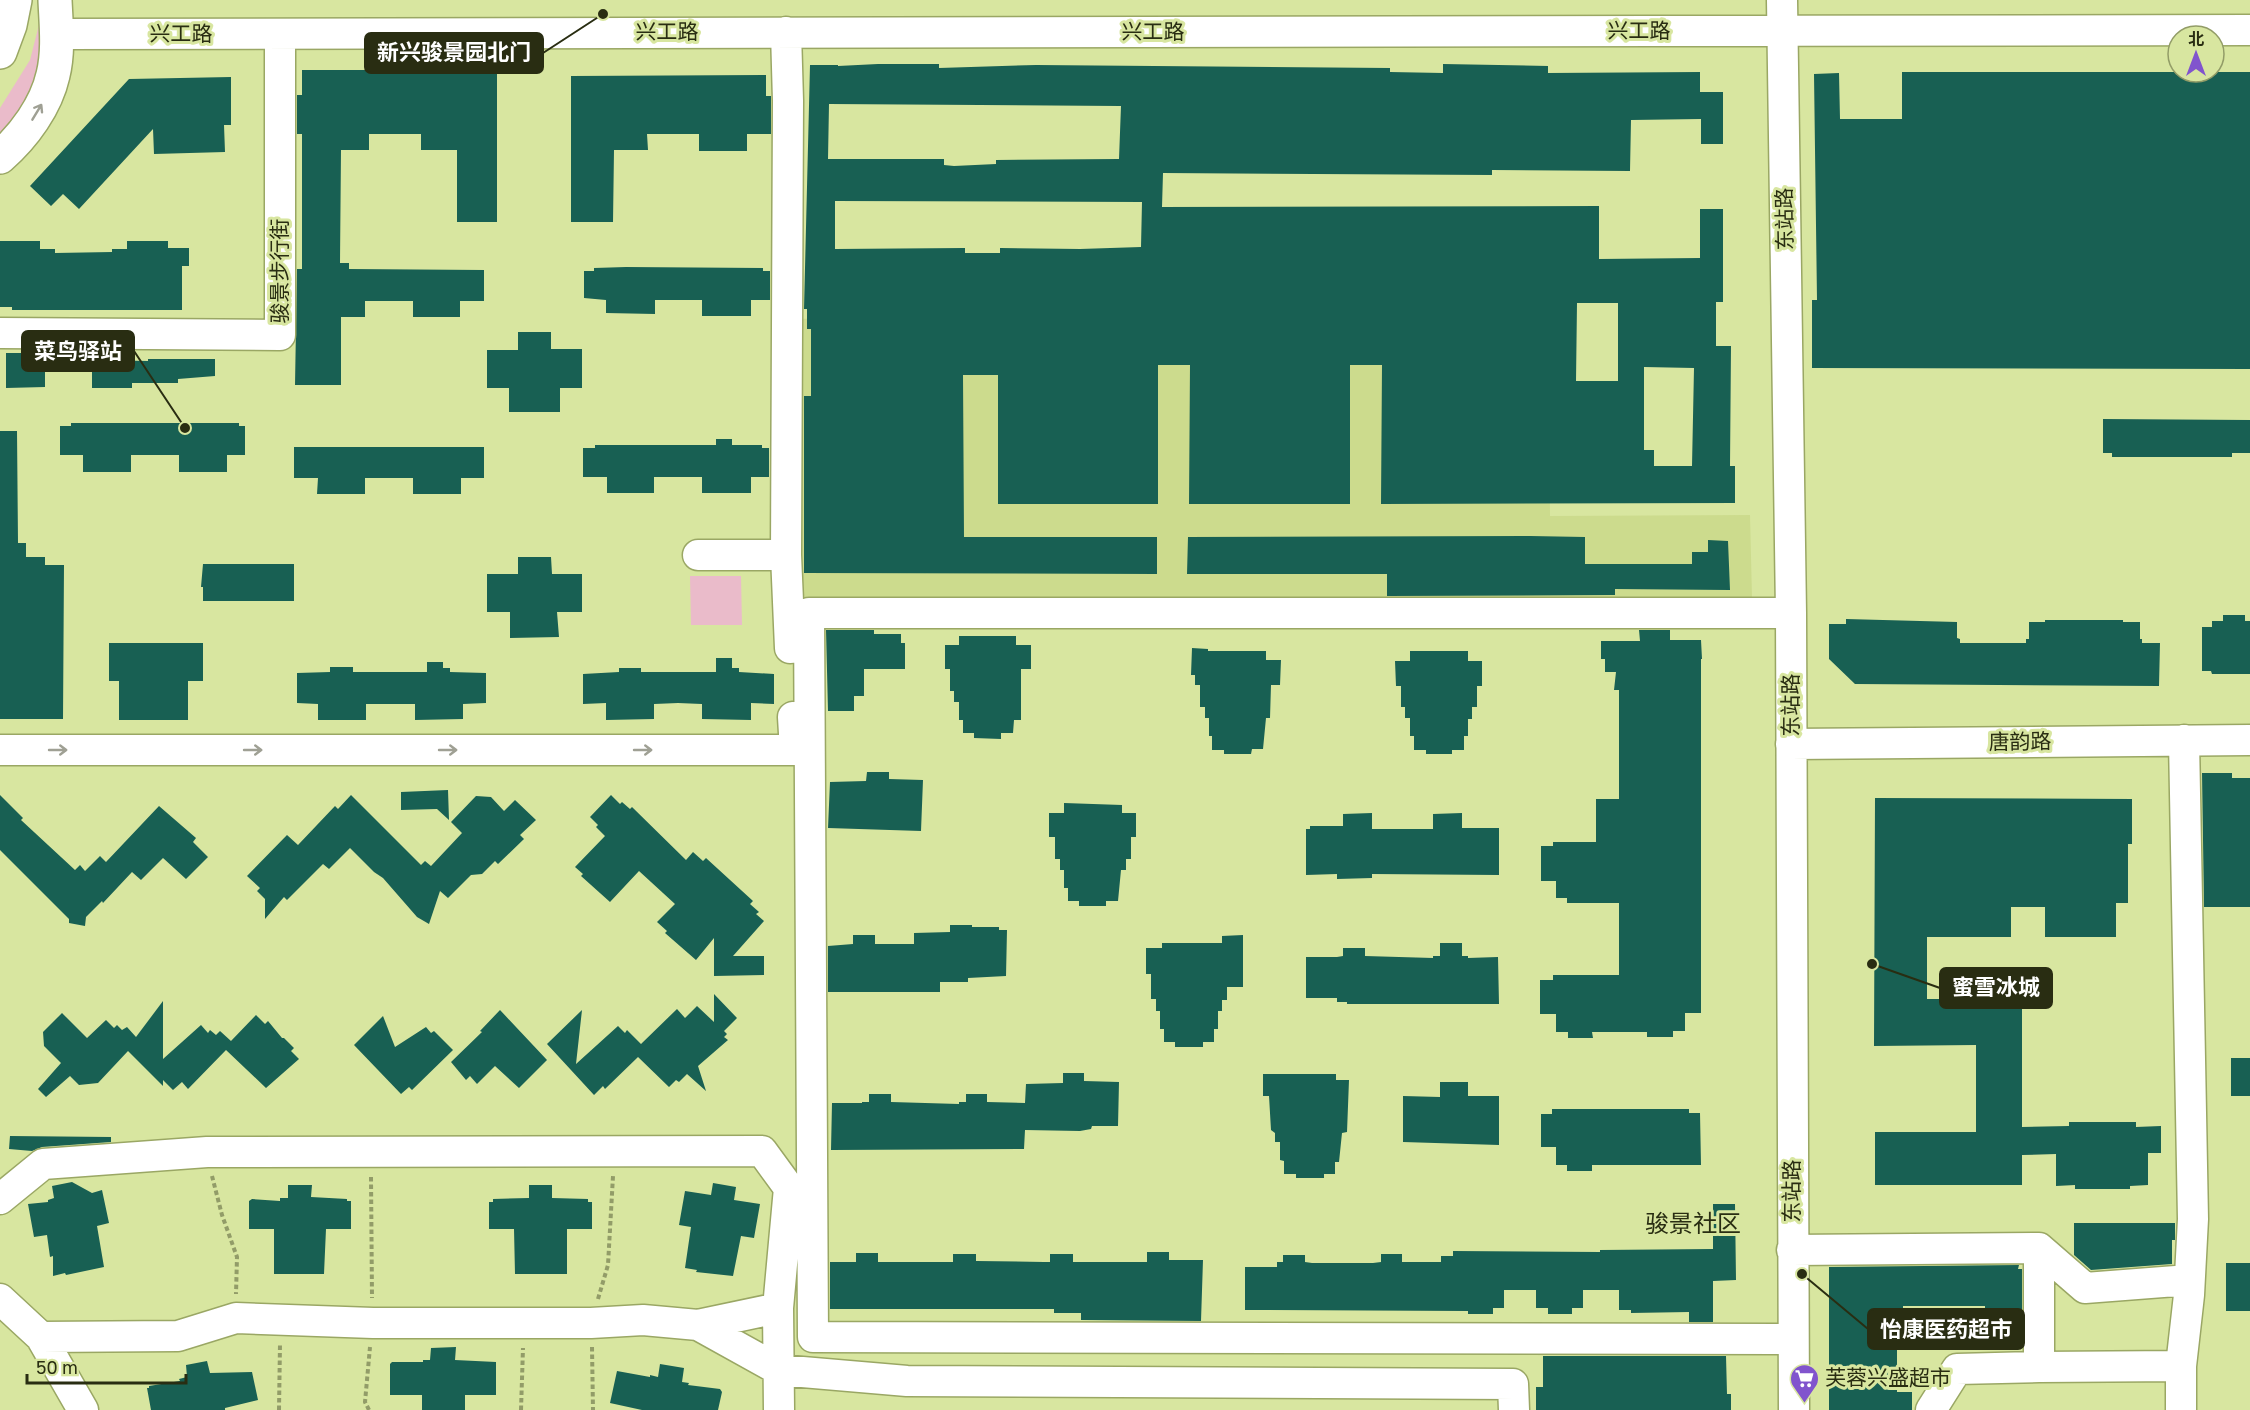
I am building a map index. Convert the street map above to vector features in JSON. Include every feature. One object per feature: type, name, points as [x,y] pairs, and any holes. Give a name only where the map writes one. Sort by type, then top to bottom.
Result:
[{"type":"main road","points":[[0,52],[10,25],[15,0]]},
{"type":"main road","points":[[0,157],[34,118],[47,93],[53,75],[56,34],[55,0]]},
{"type":"street","name":"东站路","points":[[1782,0],[1791,612],[1794,1410]]},
{"type":"street","name":"兴工路","points":[[56,34],[2250,30]]},
{"type":"street","points":[[0,750],[795,750],[786,555],[788,101],[786,32]]},
{"type":"street","name":"骏景步行街","points":[[0,333],[280,335],[280,34]]},
{"type":"street","points":[[698,555],[786,555]]},
{"type":"street","points":[[1791,612],[809,613],[813,1336],[1793,1339]]},
{"type":"street","points":[[2181,1410],[2181,1366],[2189,1295],[2193,1219],[2184,740]]},
{"type":"street","name":"唐韵路","points":[[1791,744],[2250,740]]},
{"type":"street","points":[[0,1199],[43,1164],[207,1152],[762,1151],[789,1188],[778,1308],[779,1410]]},
{"type":"street","points":[[1792,1250],[2039,1248],[2085,1288],[2189,1280]]},
{"type":"street","points":[[2038,1367],[2039,1248]]},
{"type":"street","points":[[0,1299],[41,1337],[83,1410]]},
{"type":"street","points":[[41,1337],[178,1336],[236,1318],[373,1323],[591,1323],[643,1320],[698,1325],[778,1308]]},
{"type":"street","points":[[698,1325],[779,1370],[907,1381],[1513,1384],[1514,1410]]},
{"type":"street","points":[[1931,1410],[1957,1369],[2181,1366]]},
{"type":"path","points":[[593,1410],[591,1323],[608,1265],[614,1151]]},
{"type":"path","points":[[207,1152],[222,1215],[237,1257],[236,1318]]},
{"type":"path","points":[[369,1410],[365,1402],[373,1323],[371,1152]]},
{"type":"path","points":[[279,1410],[280,1319]]},
{"type":"path","points":[[521,1410],[523,1323]]},
{"type":"shaded area","points":[[44,5],[39,80],[0,141],[0,108],[30,60]]},
{"type":"shaded area","points":[[1548,305],[1550,516],[1750,515],[1752,598],[794,603],[793,319]]},
{"type":"shaded area","points":[[690,576],[741,576],[742,625],[691,625]]},
{"type":"building","points":[[939,64],[939,68],[1036,65],[1390,68],[1390,72],[1443,73],[1443,64],[1548,66],[1548,73],[1700,72],[1700,92],[1723,92],[1723,144],[1701,144],[1701,119],[1631,120],[1630,171],[1492,170],[1492,175],[1163,173],[1162,207],[1599,206],[1599,259],[1700,258],[1700,209],[1723,209],[1723,302],[1716,302],[1716,346],[1731,346],[1730,466],[1735,466],[1735,503],[1381,504],[1382,365],[1350,365],[1350,504],[1189,504],[1190,365],[1158,365],[1158,504],[998,504],[998,375],[963,375],[964,537],[1157,537],[1157,574],[804,573],[804,396],[811,396],[811,329],[807,329],[807,309],[804,309],[810,65]],"holes":[[[829,104],[1121,106],[1119,159],[996,160],[996,164],[954,166],[944,165],[944,159],[828,159]],[[835,201],[1142,202],[1141,247],[1000,248],[1000,253],[965,253],[965,248],[835,249]],[[1577,303],[1618,303],[1618,381],[1576,381]],[[1644,367],[1694,368],[1692,466],[1654,466],[1654,450],[1644,450]]]},
{"type":"building","points":[[302,70],[497,70],[497,222],[457,222],[457,150],[421,150],[421,134],[369,134],[369,150],[341,150],[340,263],[349,263],[349,269],[484,270],[484,301],[460,301],[460,317],[413,317],[413,301],[365,301],[365,317],[341,317],[341,385],[295,385],[297,269],[302,269],[302,134],[297,134],[297,95],[302,95]]},
{"type":"building","points":[[1902,72],[2166,72],[2166,84],[2226,84],[2226,72],[2250,72],[2250,369],[1812,368],[1812,300],[1817,300],[1814,74],[1839,73],[1840,119],[1902,119]]},
{"type":"building","points":[[766,75],[766,96],[771,96],[771,134],[747,134],[747,151],[699,151],[699,134],[647,134],[648,150],[614,150],[613,222],[571,222],[571,76]]},
{"type":"building","points":[[231,77],[231,125],[224,125],[225,152],[154,154],[153,129],[79,209],[63,194],[51,206],[30,186],[129,79]]},
{"type":"building","points":[[0,241],[40,241],[40,249],[55,249],[55,253],[112,252],[112,249],[127,249],[127,241],[168,241],[168,248],[189,248],[189,266],[182,266],[182,310],[12,310],[12,307],[0,307]]},
{"type":"building","points":[[594,268],[763,268],[763,271],[770,271],[770,300],[751,300],[751,316],[702,316],[702,300],[655,300],[655,314],[606,313],[606,300],[584,298],[584,271],[594,271]]},
{"type":"building","points":[[518,332],[551,332],[551,349],[582,349],[582,388],[560,388],[560,412],[509,412],[509,388],[487,388],[487,350],[518,350]]},
{"type":"building","points":[[6,353],[45,353],[45,387],[6,388]]},
{"type":"building","points":[[148,359],[215,359],[215,376],[178,379],[178,383],[132,383],[132,388],[92,388],[92,360],[148,361]]},
{"type":"building","points":[[2103,419],[2250,420],[2250,453],[2232,453],[2232,457],[2112,457],[2112,453],[2103,453]]},
{"type":"building","points":[[71,423],[239,423],[239,426],[245,426],[245,455],[227,455],[227,472],[179,472],[179,455],[131,455],[131,472],[83,472],[83,455],[60,455],[60,426],[71,426]]},
{"type":"building","points":[[0,431],[17,431],[18,543],[26,543],[26,557],[45,557],[45,565],[64,565],[63,719],[0,719]]},
{"type":"building","points":[[716,439],[732,439],[732,445],[762,445],[762,448],[769,448],[769,477],[751,477],[751,493],[702,493],[702,477],[654,477],[654,493],[607,493],[607,477],[583,477],[583,448],[595,448],[595,445],[716,445]]},
{"type":"building","points":[[294,447],[484,447],[484,478],[461,478],[461,494],[413,494],[413,478],[365,478],[365,494],[317,494],[318,478],[294,478]]},
{"type":"building","points":[[1188,537],[1585,537],[1585,564],[1692,564],[1692,552],[1708,552],[1708,540],[1728,541],[1730,590],[1615,589],[1615,595],[1387,596],[1387,574],[1187,574]]},
{"type":"building","points":[[518,557],[551,557],[552,574],[582,574],[582,612],[557,612],[559,637],[510,638],[510,612],[487,612],[487,574],[518,574]]},
{"type":"building","points":[[203,564],[294,564],[294,601],[203,601],[203,587],[201,587]]},
{"type":"building","points":[[2223,615],[2245,615],[2245,621],[2250,621],[2250,674],[2212,674],[2211,671],[2202,671],[2202,627],[2212,627],[2212,621],[2223,621]]},
{"type":"building","points":[[1846,619],[1957,622],[1957,638],[1960,639],[1960,643],[2026,643],[2026,639],[2029,639],[2029,622],[2045,622],[2045,620],[2140,622],[2142,643],[2160,643],[2159,686],[1855,684],[1829,659],[1829,624],[1846,624]]},
{"type":"building","points":[[826,630],[874,630],[874,634],[901,634],[901,643],[905,643],[905,669],[864,669],[864,696],[854,696],[854,711],[828,711]]},
{"type":"building","points":[[1639,630],[1670,630],[1670,640],[1701,640],[1701,1013],[1685,1013],[1685,1031],[1673,1031],[1673,1037],[1647,1037],[1647,1032],[1592,1032],[1593,1038],[1568,1038],[1568,1032],[1556,1032],[1556,1014],[1540,1014],[1540,980],[1553,980],[1553,975],[1619,975],[1619,903],[1567,903],[1567,898],[1556,898],[1556,881],[1541,881],[1541,846],[1553,846],[1553,842],[1596,842],[1596,799],[1619,799],[1619,690],[1614,690],[1616,672],[1605,672],[1605,659],[1601,659],[1601,641],[1640,641]]},
{"type":"building","points":[[959,636],[1016,636],[1016,645],[1031,645],[1031,669],[1021,669],[1021,720],[1014,720],[1013,733],[1001,733],[1001,739],[974,738],[974,733],[963,733],[963,720],[959,720],[959,702],[954,702],[954,691],[950,691],[950,669],[945,669],[945,645],[959,645]]},
{"type":"building","points":[[109,643],[203,643],[203,681],[188,681],[188,720],[119,720],[119,681],[109,681]]},
{"type":"building","points":[[1192,648],[1208,649],[1208,651],[1266,651],[1266,660],[1281,660],[1280,685],[1271,685],[1270,718],[1266,718],[1263,749],[1252,749],[1251,754],[1224,754],[1224,750],[1212,750],[1209,718],[1205,718],[1205,707],[1200,707],[1200,685],[1195,685],[1195,675],[1191,675]]},
{"type":"building","points":[[1410,651],[1468,651],[1468,661],[1482,661],[1482,686],[1477,686],[1477,707],[1472,707],[1472,719],[1468,719],[1468,736],[1464,736],[1464,750],[1452,750],[1452,754],[1426,754],[1426,750],[1414,750],[1414,736],[1410,736],[1410,718],[1405,718],[1405,707],[1401,707],[1401,686],[1396,686],[1395,661],[1410,661]]},
{"type":"building","points":[[716,658],[732,658],[732,668],[739,668],[739,672],[774,674],[774,704],[751,703],[751,720],[702,719],[702,704],[678,703],[654,704],[654,719],[606,720],[606,703],[583,704],[583,674],[619,672],[619,668],[641,668],[641,672],[716,672]]},
{"type":"building","points":[[427,662],[443,662],[443,668],[450,668],[450,672],[486,673],[486,703],[463,704],[463,719],[415,720],[415,704],[366,704],[366,720],[318,720],[318,704],[297,703],[297,673],[330,672],[330,667],[353,667],[353,672],[427,672]]},
{"type":"building","points":[[867,772],[889,772],[889,779],[923,780],[921,831],[828,828],[830,782],[866,781]]},
{"type":"building","points":[[2202,773],[2232,773],[2232,778],[2250,778],[2250,907],[2204,907]]},
{"type":"building","points":[[448,790],[449,820],[437,809],[401,810],[401,792]]},
{"type":"building","points":[[0,795],[23,818],[21,820],[75,870],[80,865],[85,871],[100,856],[106,862],[159,806],[196,838],[193,842],[208,857],[186,879],[163,858],[141,880],[132,872],[103,903],[102,901],[86,917],[85,926],[69,923],[69,919],[0,850]]},
{"type":"building","points":[[351,795],[421,865],[425,861],[431,866],[462,833],[451,822],[476,796],[491,797],[504,811],[515,800],[536,820],[520,835],[524,839],[498,864],[495,861],[482,874],[471,875],[448,898],[440,891],[429,924],[417,917],[383,878],[350,848],[329,869],[323,864],[287,900],[284,897],[265,919],[265,899],[257,891],[260,888],[247,876],[287,835],[298,845],[335,806],[338,809]]},
{"type":"building","points":[[611,795],[620,804],[622,802],[630,809],[632,807],[686,860],[693,852],[703,861],[706,858],[753,901],[750,904],[759,912],[756,914],[764,921],[733,956],[764,956],[764,975],[714,976],[714,938],[696,960],[665,933],[667,931],[657,922],[675,904],[639,871],[610,902],[581,876],[583,874],[575,867],[605,836],[590,817]]},
{"type":"building","points":[[1875,798],[2132,799],[2132,844],[2128,844],[2128,903],[2116,903],[2116,937],[2045,937],[2045,907],[2011,907],[2011,937],[1927,937],[1927,999],[2022,999],[2022,1127],[2069,1126],[2069,1122],[2136,1122],[2136,1127],[2161,1126],[2161,1153],[2148,1153],[2148,1185],[2130,1186],[2130,1189],[2075,1189],[2075,1185],[2056,1186],[2056,1154],[2022,1155],[2022,1185],[1875,1185],[1875,1132],[1976,1132],[1976,1045],[1874,1046]]},
{"type":"building","points":[[1064,803],[1122,805],[1122,813],[1136,813],[1136,837],[1131,837],[1131,859],[1126,859],[1126,870],[1121,870],[1118,901],[1106,901],[1106,906],[1079,906],[1079,901],[1068,901],[1068,888],[1064,888],[1064,870],[1060,870],[1060,859],[1055,859],[1055,837],[1049,837],[1049,813],[1064,813]]},
{"type":"building","points":[[1372,813],[1372,829],[1433,829],[1433,814],[1462,813],[1462,828],[1499,828],[1499,875],[1372,874],[1372,878],[1337,879],[1337,874],[1306,875],[1306,829],[1310,829],[1310,826],[1343,826],[1343,814]]},
{"type":"building","points":[[950,925],[999,927],[999,930],[1007,930],[1006,976],[968,978],[968,982],[940,982],[940,992],[828,992],[828,946],[853,944],[853,935],[875,935],[875,944],[914,944],[914,933],[950,932]]},
{"type":"building","points":[[1243,935],[1243,987],[1227,987],[1227,1000],[1222,1000],[1222,1011],[1218,1011],[1218,1029],[1214,1029],[1214,1042],[1203,1042],[1203,1047],[1175,1047],[1175,1042],[1164,1042],[1164,1029],[1160,1029],[1160,1011],[1156,1011],[1156,999],[1151,999],[1151,974],[1146,974],[1146,948],[1162,948],[1162,943],[1222,943],[1222,936]]},
{"type":"building","points":[[1440,943],[1462,943],[1462,956],[1468,956],[1468,958],[1498,957],[1499,1004],[1347,1004],[1347,1002],[1337,1002],[1337,998],[1306,998],[1306,957],[1337,957],[1343,956],[1343,948],[1365,948],[1365,956],[1433,958],[1433,956],[1440,956]]},
{"type":"building","points":[[714,994],[737,1018],[724,1031],[727,1034],[724,1037],[728,1040],[698,1066],[706,1091],[687,1074],[679,1082],[676,1080],[669,1087],[638,1057],[605,1089],[603,1086],[594,1095],[547,1044],[582,1010],[576,1064],[618,1026],[625,1033],[627,1030],[641,1044],[677,1009],[685,1018],[697,1006],[714,1022]]},
{"type":"building","points":[[163,1001],[163,1059],[201,1025],[208,1033],[210,1030],[216,1035],[220,1031],[231,1041],[256,1015],[265,1024],[268,1021],[294,1048],[291,1051],[299,1059],[266,1088],[226,1050],[188,1089],[182,1082],[173,1090],[163,1080],[163,1086],[128,1051],[98,1083],[79,1085],[70,1076],[46,1097],[38,1089],[61,1063],[44,1046],[43,1032],[62,1013],[87,1038],[106,1020],[114,1028],[117,1025],[122,1030],[127,1027],[136,1037]]},
{"type":"building","points":[[500,1010],[547,1060],[519,1088],[495,1066],[477,1084],[470,1076],[466,1080],[451,1062],[482,1032],[480,1031]]},
{"type":"building","points":[[383,1016],[395,1047],[426,1027],[431,1033],[434,1031],[453,1050],[412,1090],[409,1087],[401,1094],[354,1045]]},
{"type":"building","points":[[2231,1058],[2250,1058],[2250,1096],[2231,1096]]},
{"type":"building","points":[[1063,1073],[1084,1073],[1084,1081],[1119,1082],[1118,1126],[1092,1126],[1091,1129],[1080,1131],[1025,1130],[1024,1149],[831,1150],[832,1103],[869,1102],[869,1094],[891,1094],[891,1102],[959,1104],[959,1102],[966,1102],[966,1094],[987,1094],[987,1102],[1025,1103],[1026,1084],[1063,1083]]},
{"type":"building","points":[[1263,1074],[1336,1074],[1336,1080],[1349,1080],[1347,1132],[1342,1133],[1339,1162],[1335,1162],[1335,1174],[1324,1174],[1324,1178],[1296,1178],[1296,1174],[1284,1174],[1284,1161],[1280,1160],[1280,1142],[1275,1142],[1275,1133],[1271,1130],[1269,1096],[1263,1096]]},
{"type":"building","points":[[1440,1082],[1468,1082],[1468,1096],[1499,1096],[1499,1145],[1403,1142],[1403,1096],[1440,1097]]},
{"type":"building","points":[[1552,1109],[1689,1109],[1689,1113],[1700,1113],[1701,1165],[1592,1165],[1592,1171],[1567,1171],[1567,1165],[1556,1165],[1556,1147],[1541,1147],[1541,1114],[1552,1114]]},
{"type":"building","points":[[10,1136],[111,1137],[111,1142],[42,1147],[32,1151],[9,1149]]},
{"type":"building","points":[[72,1182],[92,1193],[102,1190],[109,1223],[97,1226],[104,1267],[53,1276],[53,1256],[50,1257],[47,1235],[34,1237],[28,1204],[48,1202],[54,1198],[52,1186]]},
{"type":"building","points":[[713,1183],[736,1187],[734,1200],[760,1204],[754,1238],[741,1236],[733,1276],[696,1272],[697,1270],[685,1268],[691,1227],[679,1225],[685,1191],[711,1195]]},
{"type":"building","points":[[288,1185],[312,1185],[311,1197],[351,1201],[351,1229],[326,1229],[324,1274],[274,1274],[274,1229],[249,1229],[249,1201],[252,1199],[280,1201],[280,1198],[288,1198]]},
{"type":"building","points":[[529,1185],[552,1185],[552,1198],[588,1199],[588,1202],[592,1202],[592,1229],[567,1229],[567,1274],[515,1274],[514,1229],[489,1229],[489,1202],[493,1202],[493,1199],[529,1198]]},
{"type":"building","points":[[1713,1204],[1735,1204],[1736,1280],[1713,1281],[1713,1322],[1689,1322],[1689,1312],[1631,1313],[1631,1310],[1619,1310],[1619,1290],[1583,1290],[1583,1308],[1572,1308],[1572,1314],[1548,1314],[1548,1308],[1536,1308],[1536,1290],[1504,1290],[1504,1308],[1493,1308],[1493,1314],[1468,1314],[1468,1311],[1245,1310],[1245,1267],[1277,1267],[1277,1262],[1283,1262],[1283,1255],[1305,1255],[1305,1262],[1312,1263],[1373,1263],[1381,1262],[1381,1254],[1402,1254],[1402,1262],[1441,1262],[1441,1256],[1453,1256],[1453,1251],[1600,1252],[1600,1250],[1713,1249]]},
{"type":"building","points":[[2074,1223],[2175,1223],[2172,1264],[2091,1270],[2074,1255]]},
{"type":"building","points":[[1147,1252],[1169,1252],[1169,1260],[1203,1260],[1201,1321],[1081,1320],[1081,1313],[1054,1313],[1054,1309],[830,1309],[830,1262],[856,1262],[856,1253],[878,1253],[878,1262],[953,1262],[953,1254],[976,1254],[976,1261],[1050,1262],[1050,1254],[1073,1254],[1073,1262],[1147,1262]]},
{"type":"building","points":[[2226,1263],[2250,1263],[2250,1311],[2226,1311]]},
{"type":"building","points":[[2019,1265],[2018,1269],[2022,1269],[2022,1324],[2016,1324],[2016,1318],[1985,1318],[1985,1306],[1903,1306],[1903,1319],[1897,1319],[1897,1392],[1912,1392],[1912,1410],[1829,1410],[1829,1267]]},
{"type":"building","points":[[456,1347],[455,1360],[496,1362],[496,1395],[465,1395],[465,1410],[422,1410],[422,1395],[390,1395],[390,1364],[392,1362],[423,1362],[423,1360],[430,1360],[431,1348]]},
{"type":"building","points":[[1543,1356],[1726,1356],[1727,1394],[1731,1394],[1731,1410],[1536,1410],[1536,1387],[1543,1387]]},
{"type":"building","points":[[207,1361],[210,1373],[252,1372],[258,1400],[225,1408],[225,1410],[151,1410],[147,1388],[149,1386],[180,1381],[179,1379],[187,1377],[186,1365]]},
{"type":"building","points":[[660,1364],[684,1368],[682,1382],[689,1383],[688,1385],[720,1389],[722,1392],[718,1410],[642,1410],[610,1403],[617,1371],[658,1377]]},
{"type":"place","name":"新兴骏景园北门","points":[[603,14]]},
{"type":"place","name":"菜鸟驿站","points":[[185,428]]},
{"type":"place","name":"蜜雪冰城","points":[[1872,964]]},
{"type":"place","name":"怡康医药超市","points":[[1802,1274]]},
{"type":"place","name":"芙蓉兴盛超市","points":[[1804,1404]]},
{"type":"district","name":"骏景社区","points":[[1693,1224]]}]
